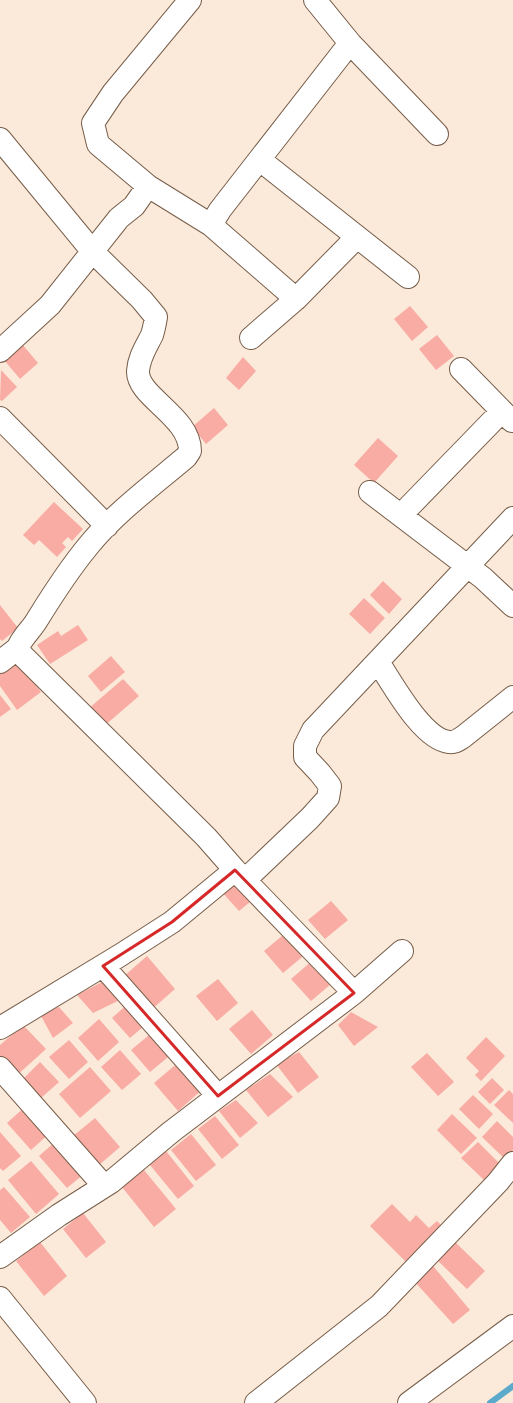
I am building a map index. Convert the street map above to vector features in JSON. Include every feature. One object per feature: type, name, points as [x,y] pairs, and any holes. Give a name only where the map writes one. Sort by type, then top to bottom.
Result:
[{"type":"street","points":[[190,0],[113,92],[93,123],[98,144],[148,186],[211,225],[296,300]]},
{"type":"street","points":[[315,0],[350,43],[437,134]]},
{"type":"street","points":[[211,225],[220,210],[350,43]]},
{"type":"street","points":[[0,139],[93,252],[142,300],[156,317],[153,333],[141,354],[138,373],[144,388],[177,420],[190,443],[190,451],[186,457],[107,526],[90,544],[66,574],[18,648],[0,662]]},
{"type":"street","points":[[260,160],[408,277]]},
{"type":"street","points":[[0,351],[50,305],[119,218],[134,206],[148,186]]},
{"type":"street","points":[[251,338],[296,300],[357,237]]},
{"type":"street","points":[[401,515],[507,416],[461,369]]},
{"type":"street","points":[[0,418],[107,526]]},
{"type":"street","points":[[370,492],[468,566],[513,606]]},
{"type":"street","points":[[0,1028],[103,966],[172,922],[240,875],[310,818],[328,798],[330,786],[305,757],[305,746],[313,730],[513,518]]},
{"type":"street","points":[[18,648],[21,654],[206,837],[240,875],[354,992]]},
{"type":"street","points":[[378,662],[420,723],[434,736],[448,742],[456,742],[463,738],[513,697]]},
{"type":"street","points":[[0,1257],[59,1215],[104,1186],[218,1096],[354,992],[402,951]]},
{"type":"street","points":[[103,966],[218,1096]]},
{"type":"street","points":[[0,1068],[104,1186]]},
{"type":"street","points":[[256,1403],[379,1306],[498,1182],[513,1163]]},
{"type":"street","points":[[0,1298],[85,1403]]},
{"type":"street","points":[[409,1403],[513,1326]]},
{"type":"highlighted area","points":[[235,870],[354,993],[218,1096],[103,966],[172,922]]},
{"type":"building","points":[[410,306],[428,327],[412,341],[394,319]]},
{"type":"building","points":[[437,335],[454,356],[436,370],[419,349]]},
{"type":"building","points":[[22,344],[38,363],[20,379],[4,360]]},
{"type":"building","points":[[243,357],[256,371],[239,390],[226,378]]},
{"type":"building","points":[[1,370],[17,387],[2,401],[0,400]]},
{"type":"building","points":[[214,408],[228,425],[206,444],[192,427]]},
{"type":"building","points":[[378,438],[398,456],[374,483],[354,465]]},
{"type":"building","points":[[54,502],[83,529],[72,541],[68,537],[62,543],[66,547],[57,557],[39,540],[34,545],[23,535]]},
{"type":"building","points":[[383,581],[402,599],[389,614],[370,595]]},
{"type":"building","points":[[364,598],[385,618],[370,634],[349,614]]},
{"type":"building","points":[[0,605],[18,628],[2,641],[0,639]]},
{"type":"building","points":[[78,625],[88,640],[50,664],[37,645],[58,631],[61,636]]},
{"type":"building","points":[[111,656],[125,672],[101,692],[88,676]]},
{"type":"building","points":[[18,660],[41,692],[17,710],[0,686],[0,674]]},
{"type":"building","points":[[123,679],[139,696],[103,727],[88,709]]},
{"type":"building","points":[[0,695],[11,709],[0,717]]},
{"type":"building","points":[[232,878],[255,898],[239,911],[221,891]]},
{"type":"building","points":[[331,901],[348,920],[325,939],[308,920]]},
{"type":"building","points":[[289,930],[308,952],[283,973],[264,951]]},
{"type":"building","points":[[147,956],[175,989],[151,1010],[123,977]]},
{"type":"building","points":[[312,961],[331,984],[311,1001],[291,979]]},
{"type":"building","points":[[218,979],[238,1003],[217,1021],[196,996]]},
{"type":"building","points":[[106,980],[122,999],[93,1013],[77,995]]},
{"type":"building","points":[[131,1001],[149,1022],[130,1038],[112,1018]]},
{"type":"building","points":[[59,1007],[73,1023],[53,1038],[40,1014]]},
{"type":"building","points":[[252,1010],[273,1035],[251,1054],[229,1029]]},
{"type":"building","points":[[351,1012],[378,1027],[354,1046],[338,1025]]},
{"type":"building","points":[[99,1019],[119,1042],[98,1061],[78,1038]]},
{"type":"building","points":[[23,1025],[46,1049],[15,1077],[0,1057],[0,1045]]},
{"type":"building","points":[[154,1031],[173,1053],[150,1072],[131,1050]]},
{"type":"building","points":[[486,1037],[505,1056],[481,1081],[475,1075],[479,1071],[466,1058]]},
{"type":"building","points":[[69,1040],[88,1062],[69,1079],[49,1057]]},
{"type":"building","points":[[120,1050],[141,1074],[122,1090],[101,1067]]},
{"type":"building","points":[[299,1052],[319,1077],[298,1093],[276,1064]]},
{"type":"building","points":[[427,1053],[454,1082],[438,1096],[411,1067]]},
{"type":"building","points":[[180,1061],[204,1088],[178,1111],[154,1083]]},
{"type":"building","points":[[40,1062],[59,1082],[41,1098],[23,1079]]},
{"type":"building","points":[[90,1067],[111,1091],[80,1118],[59,1094]]},
{"type":"building","points":[[270,1074],[293,1097],[268,1117],[246,1090]]},
{"type":"building","points":[[492,1078],[504,1090],[490,1104],[478,1092]]},
{"type":"building","points":[[509,1090],[513,1094],[513,1123],[494,1105]]},
{"type":"building","points":[[473,1095],[493,1114],[479,1129],[459,1109]]},
{"type":"building","points":[[236,1100],[258,1123],[240,1138],[219,1111]]},
{"type":"building","points":[[27,1105],[51,1132],[31,1150],[7,1123]]},
{"type":"building","points":[[452,1114],[477,1138],[461,1154],[437,1130]]},
{"type":"building","points":[[215,1116],[239,1145],[222,1159],[198,1129]]},
{"type":"building","points":[[95,1118],[120,1147],[98,1166],[73,1136]]},
{"type":"building","points":[[497,1121],[513,1137],[513,1150],[505,1159],[482,1137]]},
{"type":"building","points":[[0,1132],[21,1156],[3,1171],[0,1168]]},
{"type":"building","points":[[191,1134],[216,1165],[196,1181],[171,1150]]},
{"type":"building","points":[[56,1141],[84,1174],[67,1188],[39,1156]]},
{"type":"building","points":[[478,1142],[500,1164],[484,1180],[461,1158]]},
{"type":"building","points":[[166,1151],[194,1186],[178,1199],[150,1165]]},
{"type":"building","points":[[31,1161],[59,1194],[36,1214],[8,1180]]},
{"type":"building","points":[[144,1170],[176,1209],[154,1227],[122,1187]]},
{"type":"building","points":[[4,1187],[30,1217],[11,1233],[0,1220],[0,1190]]},
{"type":"building","points":[[392,1204],[410,1222],[416,1215],[429,1228],[437,1221],[445,1229],[409,1265],[370,1226]]},
{"type":"building","points":[[83,1213],[106,1242],[86,1258],[63,1229]]},
{"type":"building","points":[[40,1242],[67,1276],[44,1296],[16,1261]]},
{"type":"building","points":[[455,1242],[485,1271],[467,1289],[437,1260]]},
{"type":"building","points":[[433,1266],[470,1310],[453,1324],[415,1282]]},
{"type":"waterway","points":[[490,1403],[513,1386]]}]
